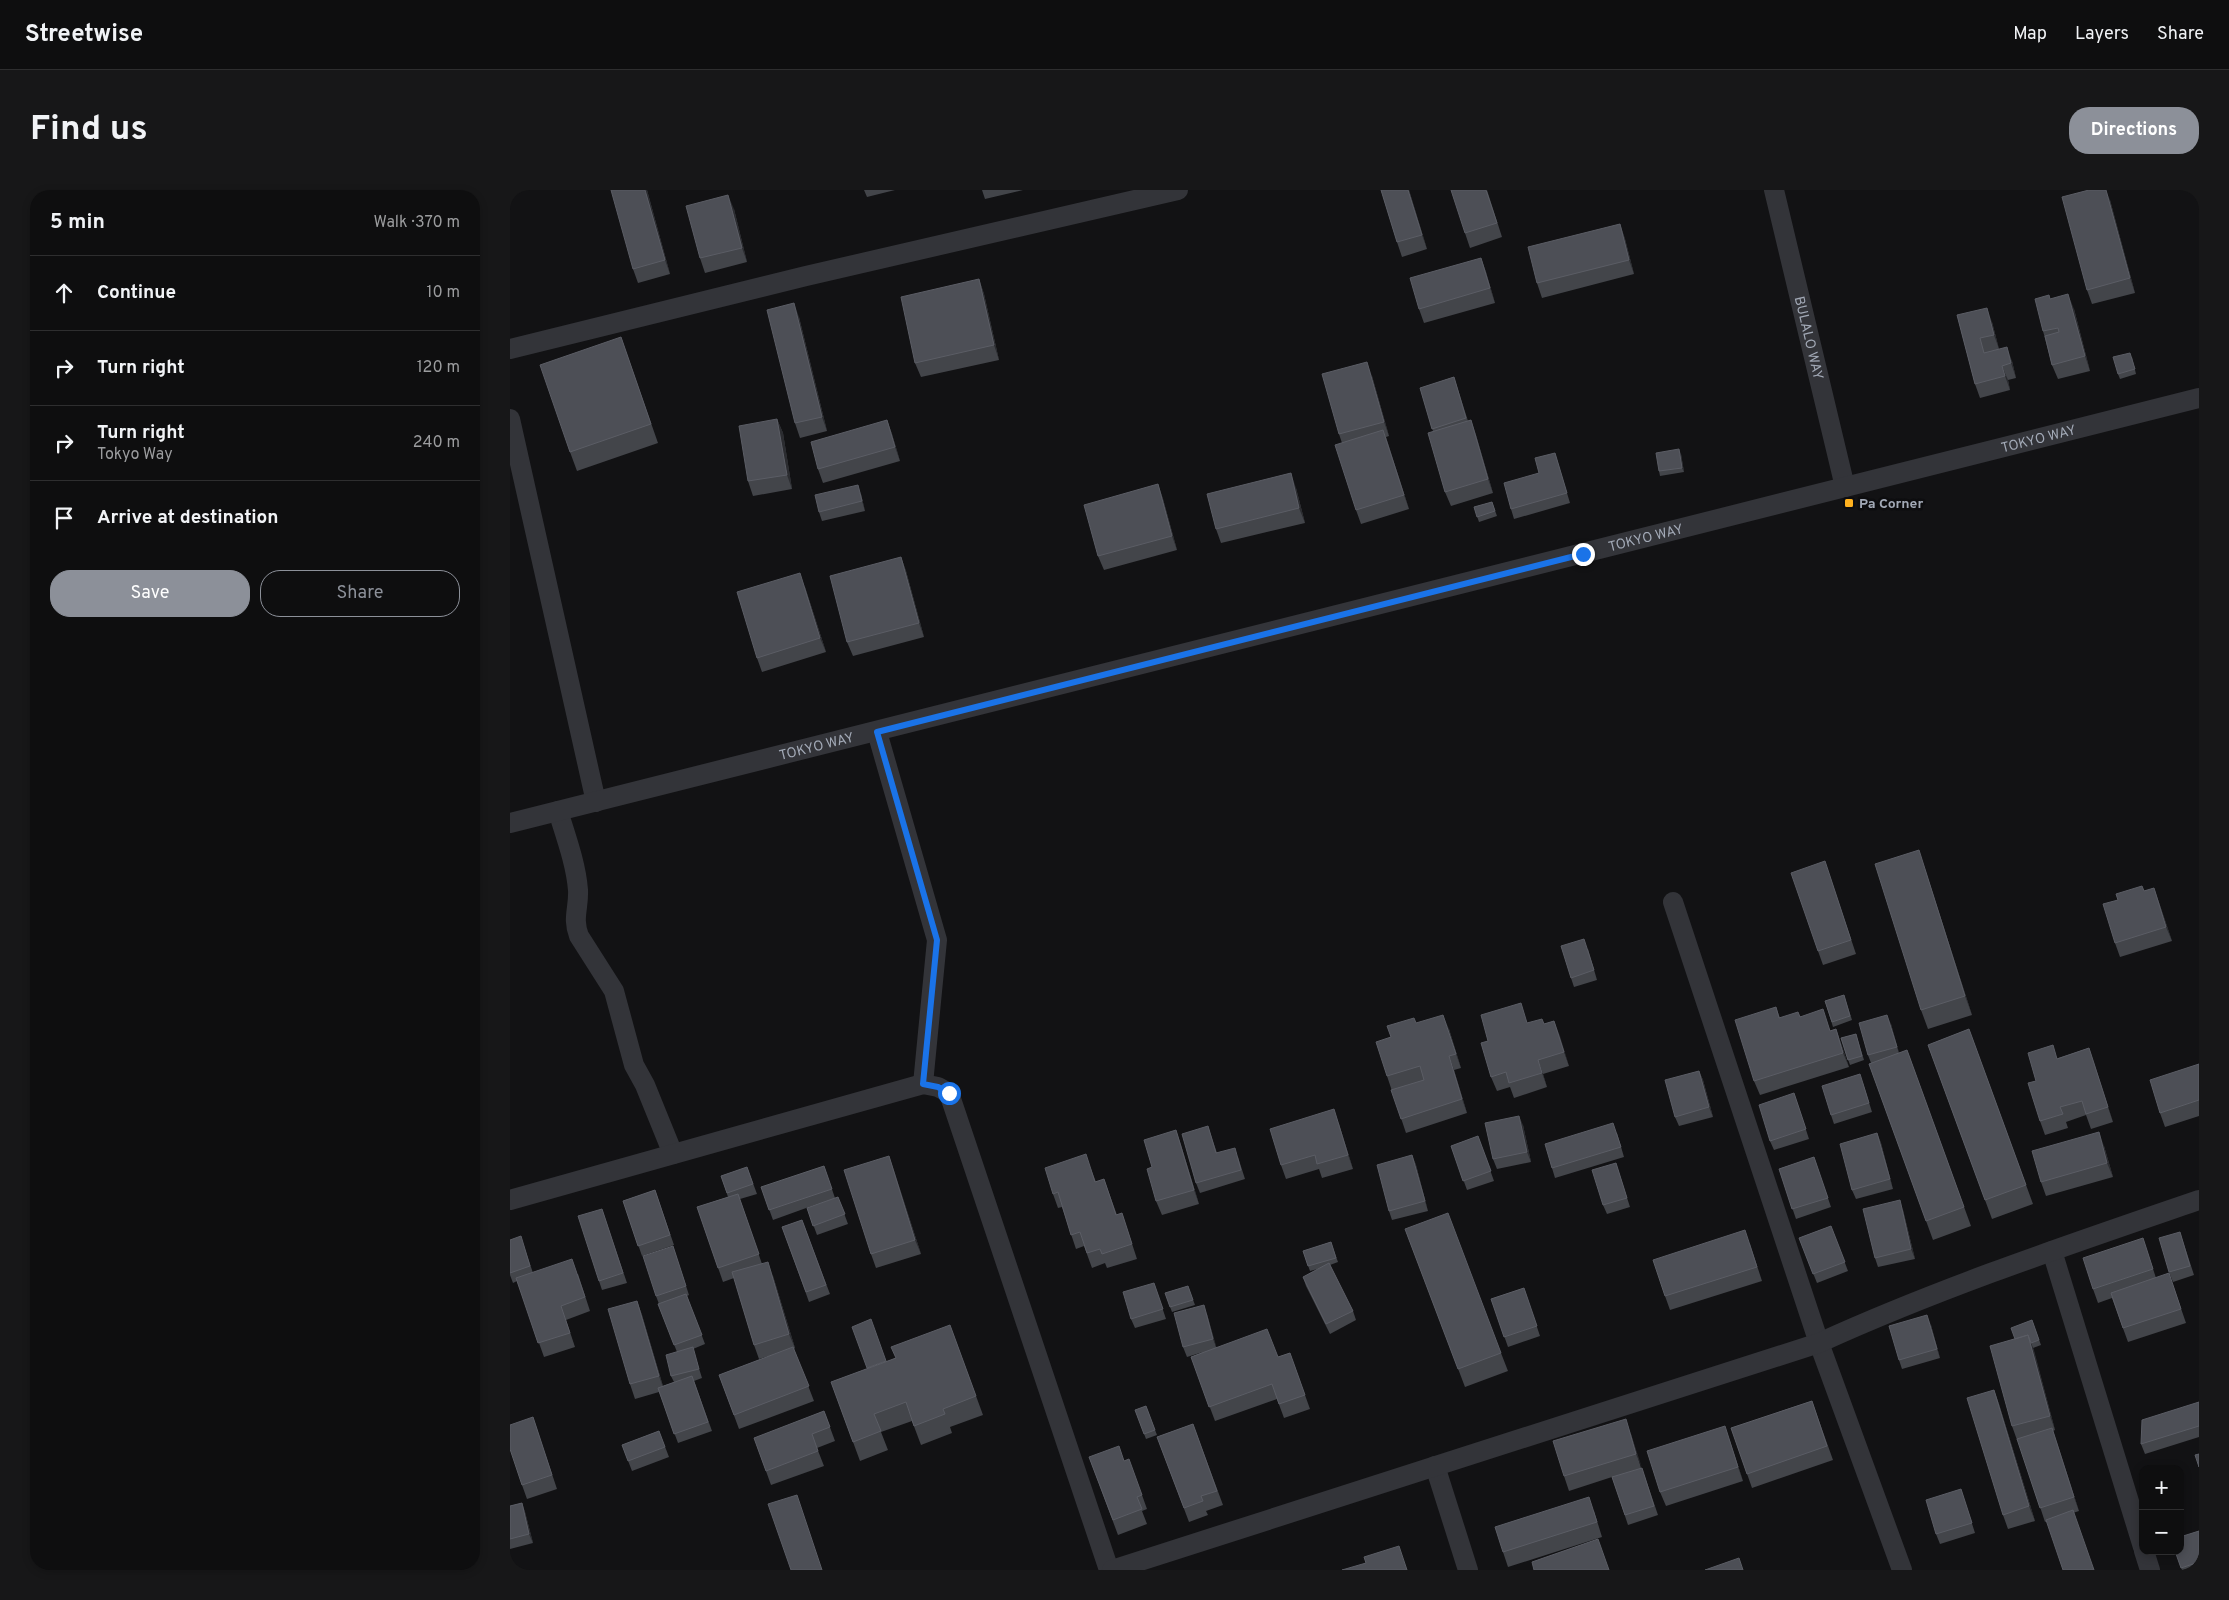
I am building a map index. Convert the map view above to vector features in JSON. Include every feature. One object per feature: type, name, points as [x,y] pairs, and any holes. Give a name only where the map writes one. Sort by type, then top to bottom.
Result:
[{"type":"street","points":[[510,348],[806,276],[1178,190]]},
{"type":"street","name":"BULALO WAY","points":[[1774,190],[1845,488]]},
{"type":"street","name":"TOKYO WAY","points":[[510,823],[2199,398]]},
{"type":"street","points":[[510,419],[596,802]]},
{"type":"street","points":[[877,732],[937,940],[923,1084]]},
{"type":"street","points":[[558,811],[578,892],[574,921],[578,936],[614,991],[634,1064],[645,1085],[673,1154]]},
{"type":"street","points":[[1673,902],[1819,1343],[1902,1570]]},
{"type":"street","points":[[510,1200],[923,1084],[938,1087],[949,1093],[1110,1570],[1819,1343],[1880,1315],[2052,1251],[2199,1200]]},
{"type":"street","points":[[2052,1251],[2139,1534]]},
{"type":"street","points":[[1435,1466],[1468,1570]]},
{"type":"street","points":[[2145,1555],[2150,1570]]},
{"type":"building","points":[[611,190],[645,190],[665,260],[633,269]]},
{"type":"building","points":[[1381,190],[1408,190],[1422,235],[1397,242]]},
{"type":"building","points":[[1451,190],[1486,190],[1497,223],[1465,233]]},
{"type":"building","points":[[2089,190],[2106,190],[2130,278],[2087,290],[2062,197]]},
{"type":"building","points":[[728,195],[742,248],[700,258],[686,206]]},
{"type":"building","points":[[1620,224],[1629,260],[1537,283],[1528,247]]},
{"type":"building","points":[[1481,258],[1490,288],[1419,309],[1410,278]]},
{"type":"building","points":[[979,279],[994,345],[915,363],[901,297]]},
{"type":"building","points":[[2068,294],[2085,356],[2052,365],[2045,336],[2059,332],[2058,328],[2043,331],[2035,299],[2049,295],[2050,299]]},
{"type":"building","points":[[794,303],[822,417],[795,423],[767,310]]},
{"type":"building","points":[[1987,308],[1994,335],[1980,338],[1984,353],[2007,347],[2011,363],[2002,366],[2005,376],[1975,384],[1957,315]]},
{"type":"building","points":[[621,337],[651,424],[570,452],[540,365]]},
{"type":"building","points":[[2130,353],[2135,369],[2118,374],[2113,357]]},
{"type":"building","points":[[1367,362],[1384,422],[1339,434],[1322,374]]},
{"type":"building","points":[[1454,377],[1466,418],[1432,429],[1420,388]]},
{"type":"building","points":[[777,419],[787,475],[748,481],[739,426]]},
{"type":"building","points":[[887,420],[895,447],[818,469],[811,442]]},
{"type":"building","points":[[1471,420],[1488,479],[1445,492],[1428,433]]},
{"type":"building","points":[[1383,430],[1404,495],[1356,510],[1335,445]]},
{"type":"building","points":[[1679,449],[1682,468],[1659,471],[1656,453]]},
{"type":"building","points":[[1555,453],[1567,493],[1511,509],[1504,483],[1539,473],[1535,458]]},
{"type":"building","points":[[1291,473],[1299,508],[1216,529],[1207,494]]},
{"type":"building","points":[[1158,484],[1172,536],[1098,556],[1084,505]]},
{"type":"building","points":[[858,485],[862,501],[819,512],[815,495]]},
{"type":"building","points":[[1492,502],[1495,511],[1477,517],[1474,507]]},
{"type":"building","points":[[901,557],[919,623],[847,642],[830,576]]},
{"type":"building","points":[[800,573],[820,638],[757,658],[737,592]]},
{"type":"building","points":[[1919,850],[1965,996],[1921,1010],[1875,864]]},
{"type":"building","points":[[1825,861],[1851,940],[1818,951],[1791,873]]},
{"type":"building","points":[[2142,886],[2144,891],[2154,888],[2166,927],[2115,943],[2103,904],[2118,900],[2116,894]]},
{"type":"building","points":[[1584,939],[1594,970],[1571,978],[1561,946]]},
{"type":"building","points":[[1844,995],[1850,1016],[1832,1022],[1825,1001]]},
{"type":"building","points":[[1521,1003],[1527,1023],[1542,1019],[1544,1024],[1554,1021],[1564,1052],[1538,1060],[1542,1073],[1509,1083],[1506,1072],[1491,1077],[1481,1043],[1488,1041],[1481,1015]]},
{"type":"building","points":[[1776,1007],[1779,1018],[1798,1012],[1800,1017],[1823,1009],[1830,1031],[1836,1029],[1843,1053],[1754,1081],[1735,1020]]},
{"type":"building","points":[[1443,1015],[1456,1054],[1449,1056],[1462,1099],[1401,1119],[1391,1090],[1424,1080],[1420,1066],[1387,1076],[1376,1042],[1391,1037],[1387,1026],[1414,1018],[1416,1023]]},
{"type":"building","points":[[1887,1015],[1897,1047],[1868,1055],[1859,1023]]},
{"type":"building","points":[[1969,1029],[2026,1185],[1985,1200],[1928,1045]]},
{"type":"building","points":[[1856,1034],[1862,1056],[1848,1060],[1841,1038]]},
{"type":"building","points":[[2053,1045],[2057,1059],[2089,1048],[2108,1107],[2086,1114],[2082,1101],[2060,1107],[2063,1114],[2040,1121],[2028,1083],[2036,1081],[2028,1053]]},
{"type":"building","points":[[1907,1050],[1964,1207],[1926,1221],[1869,1064]]},
{"type":"building","points":[[2199,1064],[2199,1100],[2160,1113],[2150,1080]]},
{"type":"building","points":[[1699,1071],[1709,1107],[1675,1117],[1665,1080]]},
{"type":"building","points":[[1860,1074],[1869,1103],[1831,1115],[1822,1086]]},
{"type":"building","points":[[1794,1093],[1806,1129],[1770,1141],[1759,1105]]},
{"type":"building","points":[[1334,1109],[1348,1155],[1317,1164],[1315,1155],[1281,1165],[1270,1129]]},
{"type":"building","points":[[1519,1116],[1527,1152],[1493,1159],[1485,1123]]},
{"type":"building","points":[[1613,1123],[1621,1147],[1552,1168],[1545,1144]]},
{"type":"building","points":[[1208,1126],[1216,1153],[1235,1148],[1241,1170],[1196,1183],[1182,1134]]},
{"type":"building","points":[[1176,1130],[1194,1190],[1156,1201],[1147,1169],[1152,1167],[1144,1140]]},
{"type":"building","points":[[2099,1132],[2107,1163],[2041,1182],[2032,1151]]},
{"type":"building","points":[[1877,1133],[1890,1179],[1852,1190],[1840,1144]]},
{"type":"building","points":[[1478,1136],[1491,1171],[1463,1181],[1451,1146]]},
{"type":"building","points":[[1086,1154],[1095,1182],[1104,1179],[1116,1215],[1122,1213],[1132,1244],[1102,1254],[1100,1249],[1087,1253],[1080,1232],[1071,1235],[1058,1192],[1053,1194],[1045,1168]]},
{"type":"building","points":[[1412,1155],[1425,1201],[1389,1211],[1377,1165]]},
{"type":"building","points":[[889,1156],[915,1240],[871,1254],[844,1170]]},
{"type":"building","points":[[1814,1157],[1828,1198],[1792,1209],[1779,1169]]},
{"type":"building","points":[[1616,1163],[1627,1198],[1603,1205],[1592,1170]]},
{"type":"building","points":[[824,1166],[832,1189],[769,1210],[761,1187]]},
{"type":"building","points":[[747,1167],[753,1184],[727,1193],[721,1176]]},
{"type":"building","points":[[655,1190],[670,1235],[638,1246],[623,1201]]},
{"type":"building","points":[[738,1194],[759,1254],[718,1268],[697,1207]]},
{"type":"building","points":[[838,1197],[845,1214],[813,1226],[807,1208]]},
{"type":"building","points":[[1900,1200],[1911,1249],[1875,1258],[1863,1209]]},
{"type":"building","points":[[602,1209],[623,1273],[599,1281],[578,1216]]},
{"type":"building","points":[[1448,1213],[1501,1353],[1458,1369],[1405,1229]]},
{"type":"building","points":[[802,1220],[826,1285],[806,1292],[782,1227]]},
{"type":"building","points":[[1831,1226],[1845,1262],[1813,1274],[1799,1238]]},
{"type":"building","points":[[1745,1230],[1757,1267],[1665,1296],[1653,1260]]},
{"type":"building","points":[[2180,1232],[2190,1266],[2169,1272],[2159,1238]]},
{"type":"building","points":[[521,1236],[530,1266],[510,1273],[510,1240]]},
{"type":"building","points":[[2143,1238],[2153,1269],[2093,1289],[2083,1258]]},
{"type":"building","points":[[1331,1242],[1336,1258],[1308,1266],[1303,1251]]},
{"type":"building","points":[[673,1246],[686,1286],[656,1296],[643,1256]]},
{"type":"building","points":[[572,1259],[585,1297],[561,1306],[570,1333],[538,1343],[516,1278]]},
{"type":"building","points":[[768,1262],[789,1334],[754,1345],[732,1272]]},
{"type":"building","points":[[1329,1263],[1353,1311],[1326,1324],[1303,1277]]},
{"type":"building","points":[[2169,1273],[2181,1309],[2123,1328],[2111,1293]]},
{"type":"building","points":[[1154,1283],[1163,1309],[1131,1319],[1123,1292]]},
{"type":"building","points":[[1188,1286],[1193,1300],[1170,1307],[1165,1293]]},
{"type":"building","points":[[1524,1288],[1537,1326],[1504,1337],[1491,1299]]},
{"type":"building","points":[[686,1294],[702,1335],[674,1345],[658,1304]]},
{"type":"building","points":[[637,1301],[659,1376],[630,1384],[608,1309]]},
{"type":"building","points":[[1204,1305],[1213,1339],[1183,1347],[1174,1313]]},
{"type":"building","points":[[1927,1315],[1937,1349],[1899,1360],[1889,1326]]},
{"type":"building","points":[[871,1319],[886,1361],[867,1368],[852,1327]]},
{"type":"building","points":[[2032,1320],[2039,1340],[2031,1343],[2028,1335],[2015,1339],[2011,1328]]},
{"type":"building","points":[[950,1325],[976,1396],[943,1409],[945,1414],[914,1426],[906,1402],[874,1414],[881,1431],[853,1442],[831,1382],[896,1358],[891,1347]]},
{"type":"building","points":[[1267,1329],[1278,1357],[1290,1353],[1305,1395],[1279,1404],[1272,1384],[1209,1407],[1191,1357]]},
{"type":"building","points":[[2028,1335],[2050,1416],[2012,1426],[1990,1346]]},
{"type":"building","points":[[693,1347],[699,1369],[671,1376],[666,1355]]},
{"type":"building","points":[[793,1347],[809,1386],[734,1415],[719,1375]]},
{"type":"building","points":[[692,1376],[708,1422],[674,1434],[658,1388]]},
{"type":"building","points":[[1994,1390],[2029,1506],[2003,1515],[1967,1398]]},
{"type":"building","points":[[1812,1401],[1827,1446],[1747,1474],[1731,1428]]},
{"type":"building","points":[[2199,1402],[2199,1426],[2141,1444],[2142,1420]]},
{"type":"building","points":[[1146,1406],[1155,1430],[1144,1434],[1135,1410]]},
{"type":"building","points":[[824,1411],[830,1427],[812,1434],[818,1451],[766,1471],[754,1438]]},
{"type":"building","points":[[533,1417],[552,1475],[522,1485],[510,1449],[510,1425]]},
{"type":"building","points":[[1626,1419],[1636,1454],[1564,1476],[1553,1441]]},
{"type":"building","points":[[1193,1424],[1217,1491],[1201,1496],[1203,1501],[1184,1508],[1157,1437]]},
{"type":"building","points":[[1725,1426],[1738,1467],[1660,1492],[1647,1451]]},
{"type":"building","points":[[2052,1428],[2074,1497],[2040,1508],[2017,1439]]},
{"type":"building","points":[[659,1431],[665,1447],[628,1461],[622,1445]]},
{"type":"building","points":[[1119,1446],[1124,1461],[1129,1459],[1142,1495],[1137,1497],[1142,1509],[1113,1520],[1089,1457]]},
{"type":"building","points":[[2199,1454],[2199,1467],[2195,1455]]},
{"type":"building","points":[[1642,1468],[1654,1506],[1625,1515],[1612,1477]]},
{"type":"building","points":[[1961,1489],[1972,1523],[1936,1534],[1926,1500]]},
{"type":"building","points":[[797,1495],[822,1570],[791,1570],[768,1504]]},
{"type":"building","points":[[1589,1497],[1597,1522],[1503,1552],[1495,1527]]},
{"type":"building","points":[[522,1503],[529,1534],[510,1539],[510,1506]]},
{"type":"building","points":[[2073,1510],[2094,1570],[2063,1570],[2046,1520]]},
{"type":"building","points":[[2199,1531],[2199,1562],[2181,1568],[2176,1555],[2184,1555],[2184,1536]]},
{"type":"building","points":[[1598,1539],[1609,1570],[1534,1570],[1532,1562]]},
{"type":"building","points":[[1399,1546],[1407,1570],[1342,1570],[1366,1563],[1364,1557]]},
{"type":"building","points":[[1739,1558],[1743,1570],[1705,1570]]},
{"type":"place","name":"Pa Corner","points":[[1849,503]]},
{"type":"route","points":[[949,1093],[938,1087],[923,1084],[937,940],[877,732],[1583,554]]}]
